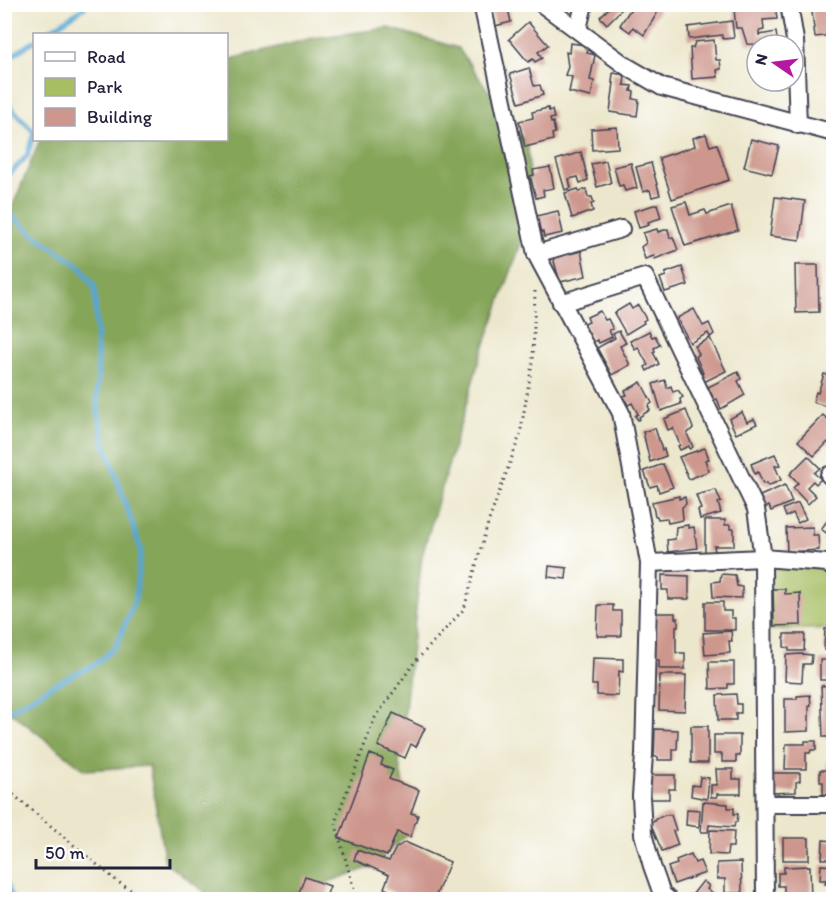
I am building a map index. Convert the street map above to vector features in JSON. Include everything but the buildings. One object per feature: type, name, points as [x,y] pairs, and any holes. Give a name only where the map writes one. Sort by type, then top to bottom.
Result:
[{"type":"street","points":[[482,4],[536,254],[621,413],[649,563],[641,796],[643,834],[663,898]]},
{"type":"street","points":[[542,4],[626,66],[662,87],[834,133]]},
{"type":"street","points":[[578,29],[584,4]]},
{"type":"street","points":[[789,4],[795,40],[798,125]]},
{"type":"street","points":[[536,254],[621,229]]},
{"type":"street","points":[[561,303],[645,277],[756,509],[763,558],[765,900]]},
{"type":"street","points":[[649,563],[763,558],[828,563],[834,569]]},
{"type":"street","points":[[765,804],[834,804]]},
{"type":"path","points":[[357,900],[335,822],[375,718],[414,663],[464,609],[487,526],[520,435],[533,359],[536,279],[548,277]]},
{"type":"path","points":[[4,787],[118,882],[146,900]]},
{"type":"green space","points":[[389,28],[458,48],[528,147],[531,216],[480,357],[422,556],[399,763],[412,830],[371,867],[291,895],[214,899],[165,862],[149,766],[85,770],[5,708],[4,227],[40,141],[228,141],[228,60],[313,38]]},
{"type":"green space","points":[[763,558],[833,569],[833,628],[763,630]]},
{"type":"waterway","points":[[46,33],[84,8],[84,4]]},
{"type":"waterway","points":[[4,61],[33,42]]},
{"type":"waterway","points":[[4,100],[33,131]]},
{"type":"waterway","points":[[4,180],[27,156],[33,135]]},
{"type":"waterway","points":[[4,204],[6,211],[36,236],[81,267],[95,288],[99,416],[103,437],[141,550],[135,600],[116,646],[96,664],[51,686],[4,714]]},
{"type":"waterway","points":[[4,876],[12,900]]}]
